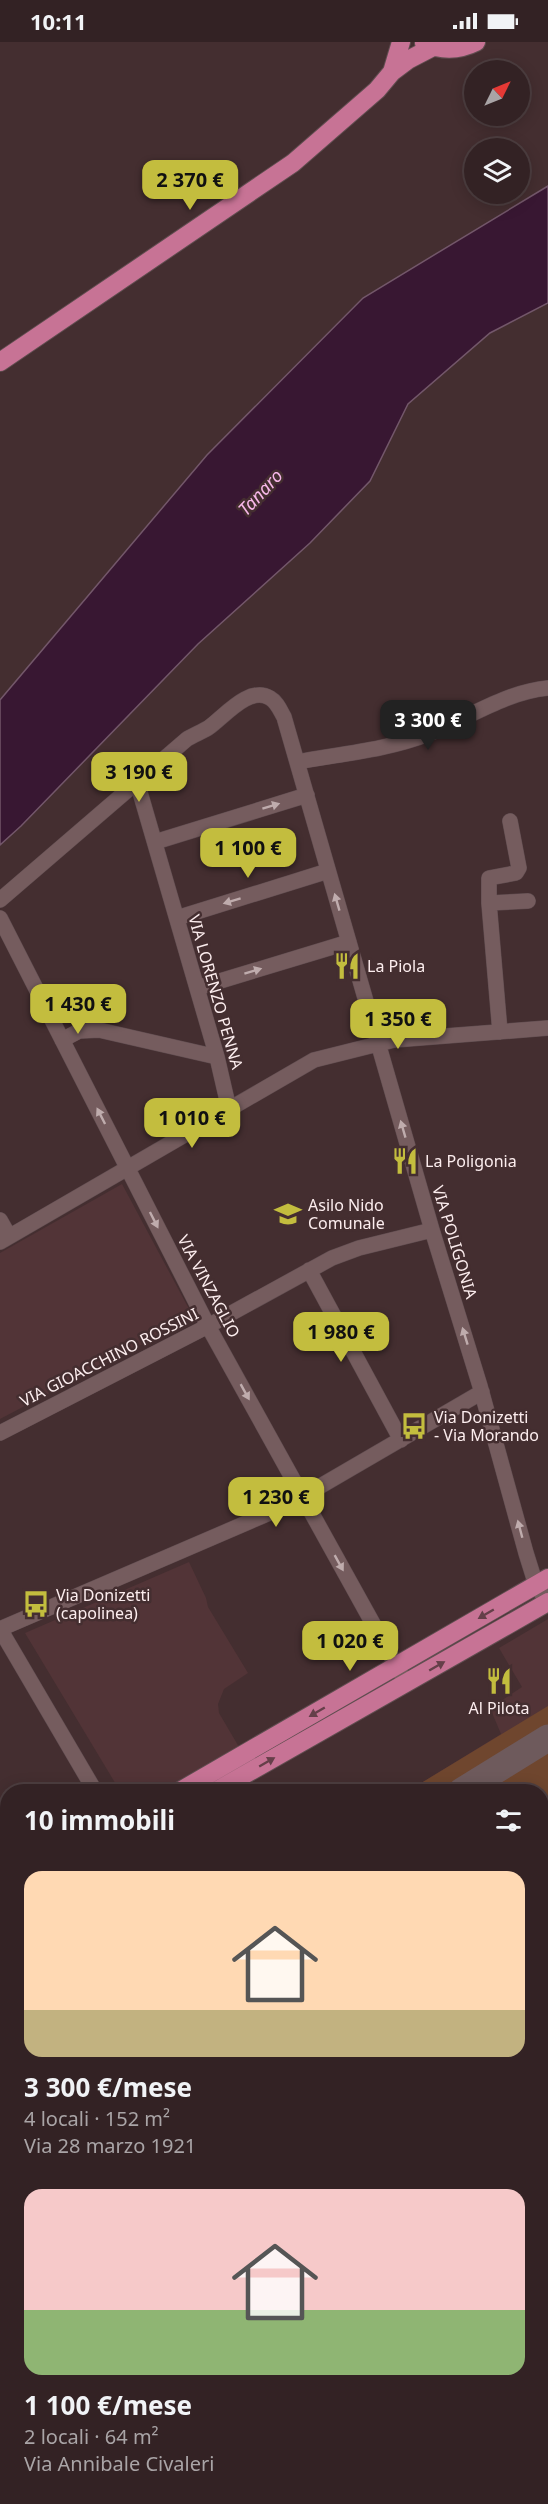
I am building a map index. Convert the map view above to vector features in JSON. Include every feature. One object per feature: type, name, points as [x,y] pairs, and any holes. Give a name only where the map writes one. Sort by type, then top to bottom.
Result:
[{"type":"main road","points":[[392,72],[401,42]]},
{"type":"main road","points":[[0,362],[293,163],[377,90],[392,72],[428,45],[449,50],[464,48],[476,42]]},
{"type":"main road","points":[[192,1784],[542,1582]]},
{"type":"main road","points":[[228,1784],[547,1602]]},
{"type":"street","points":[[297,762],[397,744],[429,734],[504,700],[537,689],[548,688]]},
{"type":"street","name":"VIA POLIGONIA","points":[[137,782],[187,739],[208,728],[242,701],[257,695],[268,696],[277,704],[284,717],[432,1230],[547,1602]]},
{"type":"street","points":[[0,900],[137,782]]},
{"type":"street","name":"VIA LORENZO PENNA","points":[[137,782],[217,1057],[229,1109]]},
{"type":"street","points":[[155,842],[307,795]]},
{"type":"street","points":[[500,1032],[489,878],[516,873],[519,868],[510,821]]},
{"type":"street","points":[[177,918],[328,871]]},
{"type":"street","points":[[489,903],[528,901]]},
{"type":"street","name":"VIA VINZAGLIO","points":[[0,918],[208,1326],[406,1683]]},
{"type":"street","points":[[197,988],[349,942]]},
{"type":"street","points":[[0,1220],[5,1239],[309,1062],[379,1043],[412,1038],[548,1028]]},
{"type":"street","points":[[62,1040],[79,1031],[99,1030],[217,1057]]},
{"type":"street","name":"VIA GIOACCHINO ROSSINI","points":[[0,1433],[208,1326],[332,1258],[359,1248],[432,1230]]},
{"type":"street","points":[[309,1270],[401,1440]]},
{"type":"street","points":[[91,1784],[0,1629],[303,1497],[482,1392]]},
{"type":"shaded area","points":[[122,1184],[189,1309],[154,1328],[158,1336],[0,1419],[0,1253]]},
{"type":"shaded area","points":[[189,1562],[208,1607],[248,1673],[224,1689],[218,1704],[219,1713],[239,1747],[173,1784],[116,1784],[25,1633]]},
{"type":"shaded area","points":[[548,1619],[548,1784],[419,1784],[501,1734],[490,1708],[522,1687],[499,1648]]},
{"type":"shaded area","points":[[548,1706],[548,1784],[420,1784]]},
{"type":"water","name":"Tanaro","points":[[548,186],[548,303],[490,333],[408,404],[370,481],[310,543],[198,644],[0,845],[0,700],[207,455],[363,298],[518,204],[530,204],[530,197]]},
{"type":"taxiway","points":[[473,1784],[548,1738]]},
{"type":"place","name":"La Piola","points":[[347,966]]},
{"type":"place","name":"La Poligonia","points":[[405,1161]]},
{"type":"place","name":"Asilo Nido Comunale","points":[[288,1214]]},
{"type":"place","name":"Via Donizetti - Via Morando","points":[[414,1426]]},
{"type":"place","name":"Via Donizetti (capolinea)","points":[[36,1604]]},
{"type":"place","name":"Al Pilota","points":[[499,1681]]}]
